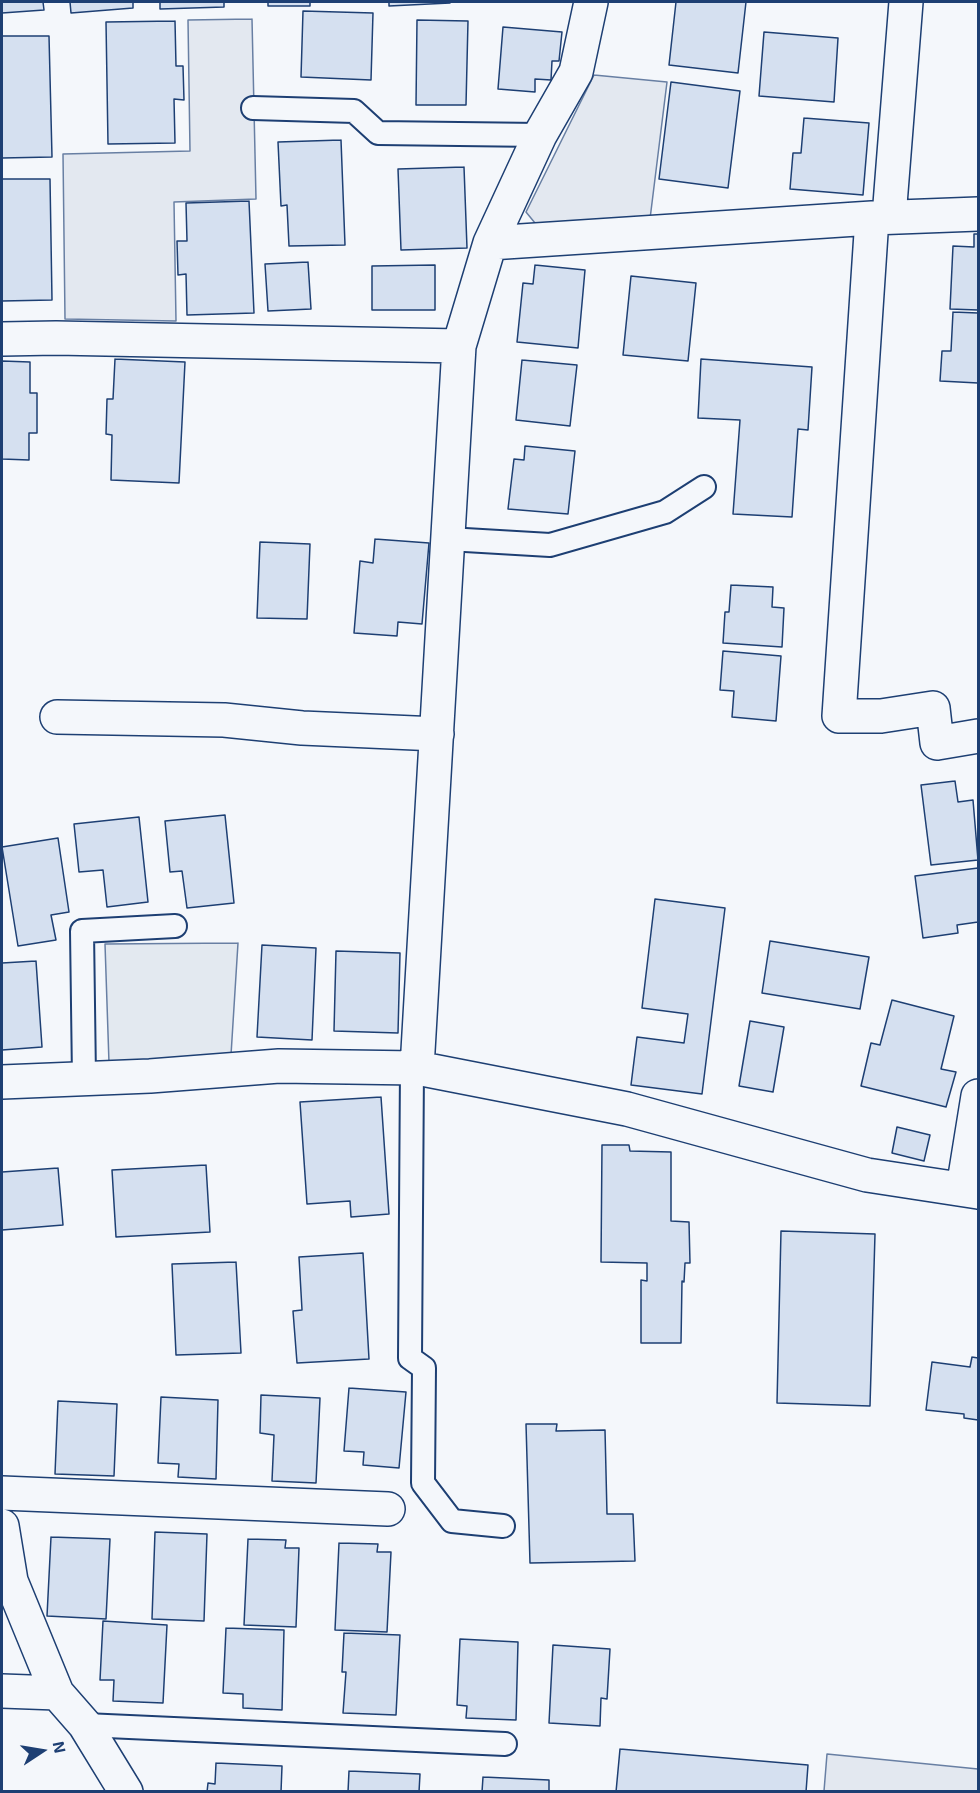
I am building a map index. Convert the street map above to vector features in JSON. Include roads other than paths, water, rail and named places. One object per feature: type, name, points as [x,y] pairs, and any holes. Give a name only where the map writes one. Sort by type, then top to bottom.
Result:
[{"type":"street","points":[[415,1068],[459,346],[490,243],[540,135],[576,72],[591,2]]},
{"type":"street","points":[[906,2],[880,218],[839,716],[881,716],[933,708],[937,743],[978,736]]},
{"type":"street","points":[[490,243],[880,218],[978,214]]},
{"type":"street","points":[[2,339],[68,338],[459,346]]},
{"type":"street","points":[[57,717],[224,720],[302,728],[437,734]]},
{"type":"street","points":[[2,1082],[150,1076],[279,1066],[415,1068],[627,1109],[867,1175],[971,1190],[978,1096]]},
{"type":"street","points":[[2,1493],[388,1509]]},
{"type":"street","points":[[2,1526],[11,1581],[57,1693],[85,1725],[126,1791]]},
{"type":"street","points":[[2,1691],[57,1693]]},
{"type":"lane","points":[[253,108],[354,111],[378,133],[540,135]]},
{"type":"lane","points":[[448,539],[550,545],[665,512],[704,487]]},
{"type":"lane","points":[[84,1078],[82,931],[175,926]]},
{"type":"lane","points":[[415,1068],[410,1358],[424,1368],[423,1483],[452,1521],[503,1526]]},
{"type":"lane","points":[[85,1725],[505,1744]]}]
